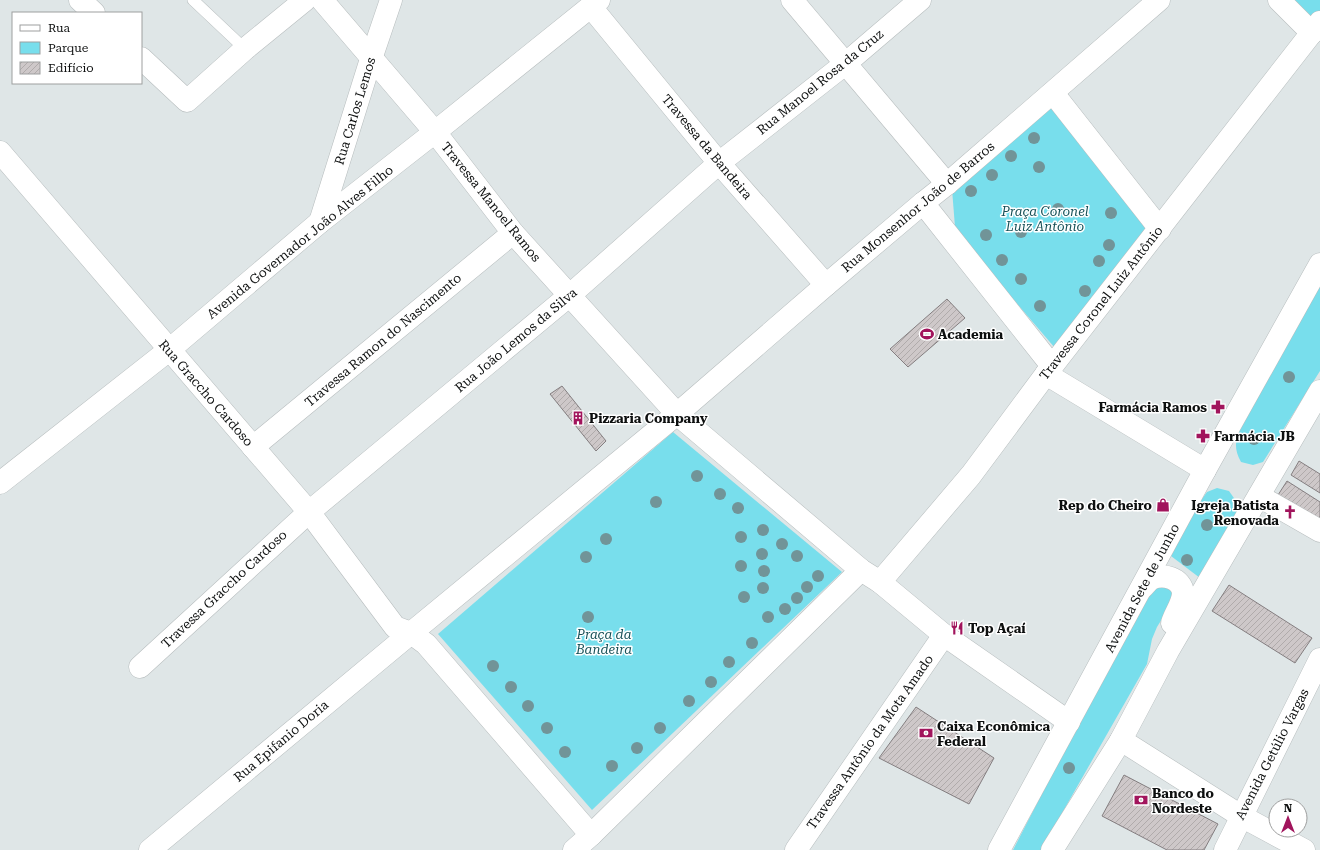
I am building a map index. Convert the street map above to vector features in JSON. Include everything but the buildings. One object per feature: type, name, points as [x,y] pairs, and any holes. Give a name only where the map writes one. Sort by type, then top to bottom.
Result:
[{"type":"street","points":[[80,0],[93,12]]},
{"type":"street","points":[[142,59],[187,101],[245,49],[305,0]]},
{"type":"street","name":"Travessa Manoel Ramos","points":[[322,0],[435,132],[513,233],[677,414]]},
{"type":"street","name":"Rua Carlos Lemos","points":[[320,222],[391,0]]},
{"type":"street","points":[[792,0],[947,184]]},
{"type":"street","name":"Rua Manoel Rosa da Cruz","points":[[719,163],[845,64],[920,0]]},
{"type":"street","name":"Rua Monsenhor João de Barros","points":[[677,414],[826,285],[1053,93],[1159,0]]},
{"type":"street","points":[[1279,0],[1314,37]]},
{"type":"street","name":"Avenida Governador João Alves Filho","points":[[0,484],[170,350],[320,222],[595,4]]},
{"type":"street","name":"Travessa da Bandeira","points":[[595,4],[719,163],[826,285]]},
{"type":"street","name":"Travessa Coronel Luiz Antônio","points":[[880,582],[971,475],[1049,370],[1314,37]]},
{"type":"street","points":[[1053,93],[1160,229]]},
{"type":"street","name":"Rua Graccho Cardoso","points":[[0,152],[309,512],[395,627],[411,633]]},
{"type":"street","name":"Rua João Lemos da Silva","points":[[309,512],[570,295],[719,163]]},
{"type":"street","points":[[923,203],[1049,370],[1206,470]]},
{"type":"street","name":"Travessa Ramon do Nascimento","points":[[253,447],[513,233]]},
{"type":"street","name":"Avenida Sete de Junho","points":[[1002,847],[1206,470],[1320,264]]},
{"type":"street","points":[[1052,850],[1121,740],[1168,651],[1320,391]]},
{"type":"street","points":[[591,835],[426,644],[411,633],[677,414],[861,570],[880,582],[944,635],[1069,722]]},
{"type":"street","points":[[1259,496],[1320,531]]},
{"type":"street","name":"Travessa Graccho Cardoso","points":[[140,667],[309,512]]},
{"type":"street","points":[[574,850],[861,570]]},
{"type":"street","points":[[1142,588],[1150,579],[1164,576],[1174,579],[1182,588],[1183,593],[1181,603],[1169,630],[1168,651]]},
{"type":"street","name":"Rua Epifanio Doria","points":[[150,850],[411,633]]},
{"type":"street","name":"Travessa Antônio da Mota Amado","points":[[796,850],[944,635]]},
{"type":"street","name":"Avenida Getúlio Vargas","points":[[1225,850],[1320,659]]},
{"type":"street","points":[[1121,740],[1241,816],[1304,850]]},
{"type":"lane","points":[[193,0],[245,49]]},
{"type":"green space","points":[[1288,0],[1320,0],[1320,18],[1312,18]]},
{"type":"green space","name":"Praça Coronel Luiz Antônio","points":[[1049,105],[1103,168],[1147,231],[1055,348],[1007,292],[955,227],[952,189]]},
{"type":"green space","points":[[1320,285],[1320,371],[1263,462],[1253,465],[1241,462],[1236,448],[1236,440],[1240,426]]},
{"type":"green space","name":"Praça da Bandeira","points":[[673,432],[842,572],[592,810],[438,634]]},
{"type":"green space","points":[[1217,488],[1229,491],[1236,501],[1237,512],[1200,578],[1171,556],[1191,514],[1207,492]]},
{"type":"green space","points":[[1151,587],[1169,587],[1176,596],[1157,627],[1152,639],[1147,664],[1041,850],[1013,850],[1134,615]]},
{"type":"place","name":"Academia","points":[[927,334]]},
{"type":"place","name":"Farmácia Ramos","points":[[1218,407]]},
{"type":"place","name":"Pizzaria Company","points":[[578,418]]},
{"type":"place","name":"Farmácia JB","points":[[1203,436]]},
{"type":"place","name":"Rep do Cheiro","points":[[1163,505]]},
{"type":"place","name":"Igreja Batista Renovada","points":[[1290,512]]},
{"type":"place","name":"Top Açaí","points":[[957,628]]},
{"type":"place","name":"Caixa Econômica Federal","points":[[926,733]]},
{"type":"place","name":"Banco do Nordeste","points":[[1141,800]]}]
